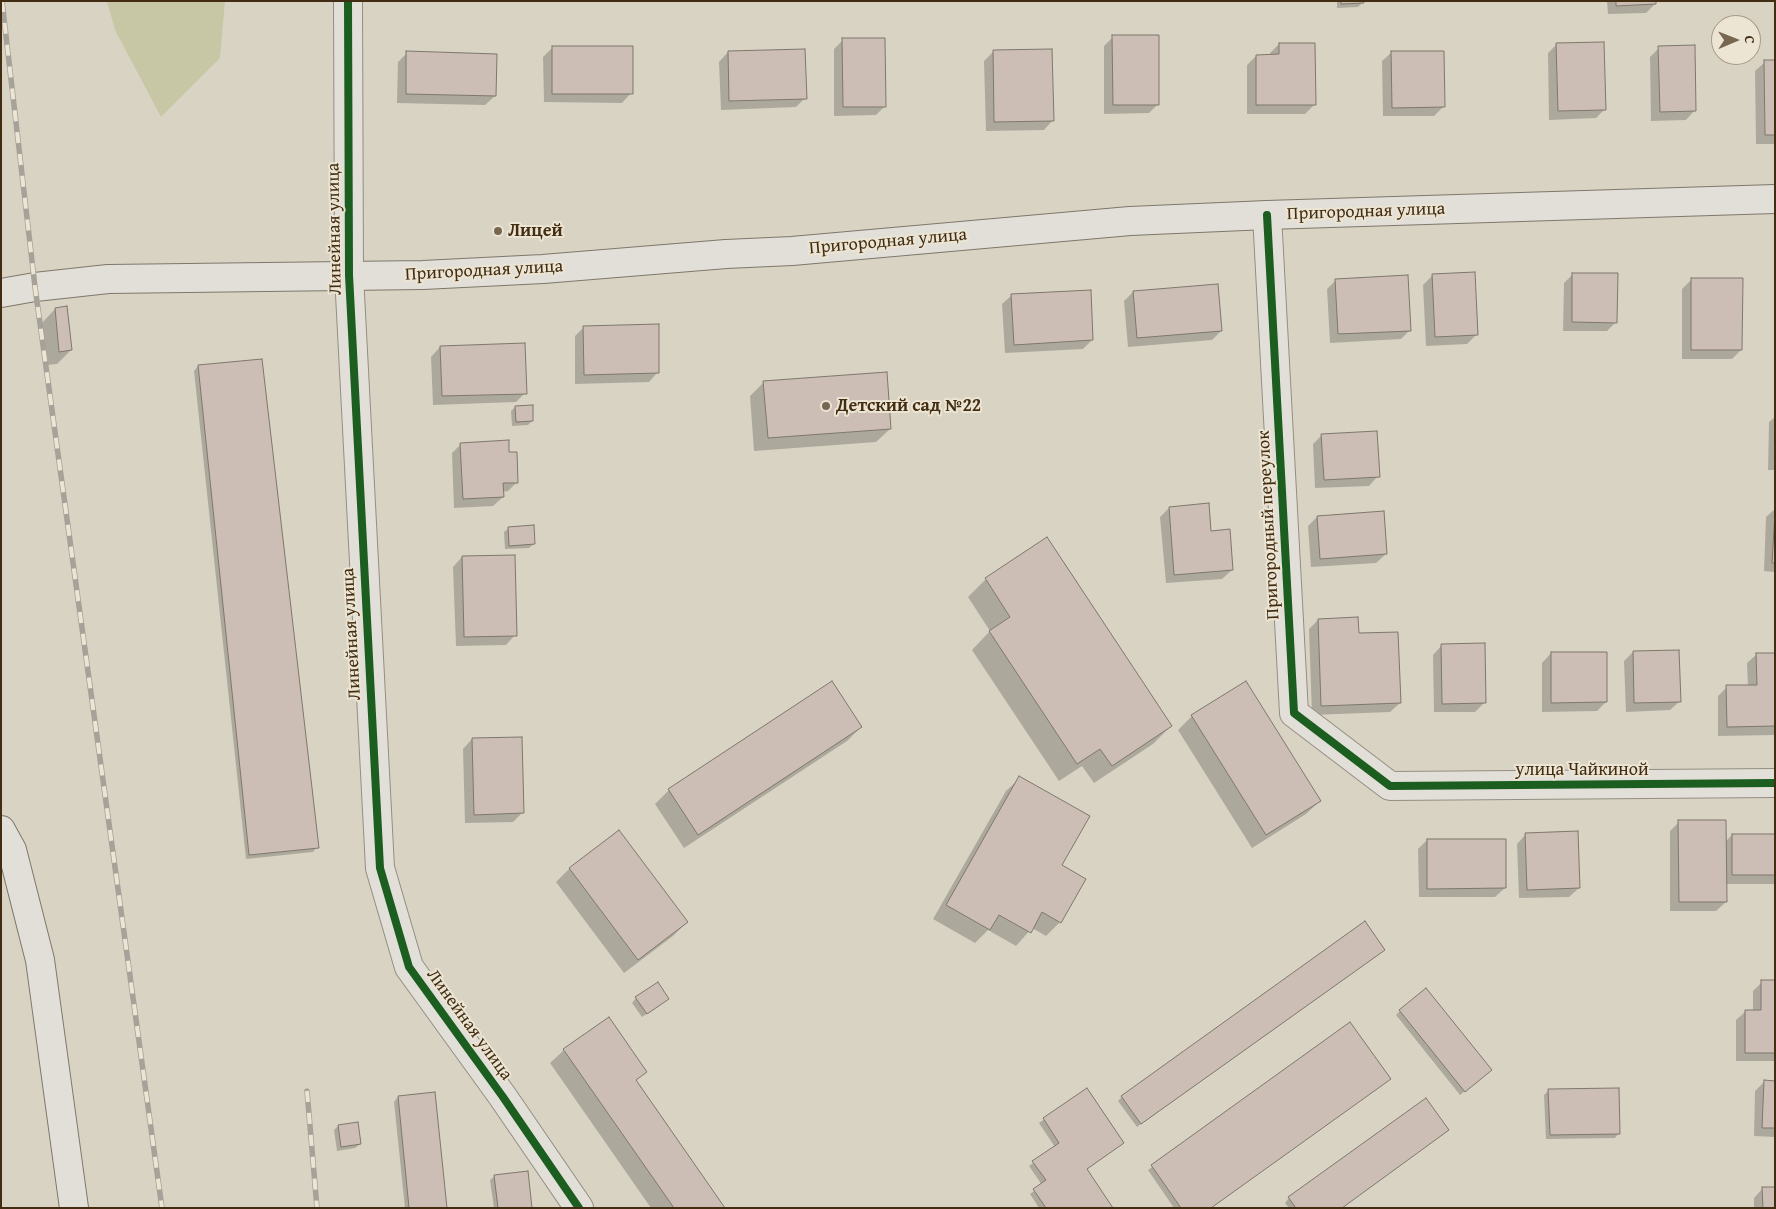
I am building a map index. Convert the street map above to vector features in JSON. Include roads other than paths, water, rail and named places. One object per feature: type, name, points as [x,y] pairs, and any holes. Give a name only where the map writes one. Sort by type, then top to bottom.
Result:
[{"type":"street","name":"Линейная улица","points":[[348,1],[350,275],[380,868],[409,967],[497,1089],[579,1208]]},
{"type":"street","name":"Пригородная улица","points":[[1,294],[35,287],[108,279],[423,275],[543,269],[726,254],[792,251],[1130,221],[1775,199]]},
{"type":"street","name":"Пригородный переулок","points":[[1267,215],[1294,713],[1390,786]]},
{"type":"street","name":"улица Чайкиной","points":[[1390,786],[1775,783]]},
{"type":"street","points":[[5,845],[40,960],[74,1208]]},
{"type":"railway","points":[[2,1],[35,287],[162,1208]]},
{"type":"railway","points":[[307,1091],[317,1208]]},
{"type":"place","name":"Лицей","points":[[498,231]]},
{"type":"place","name":"Детский сад №22","points":[[826,406]]}]
